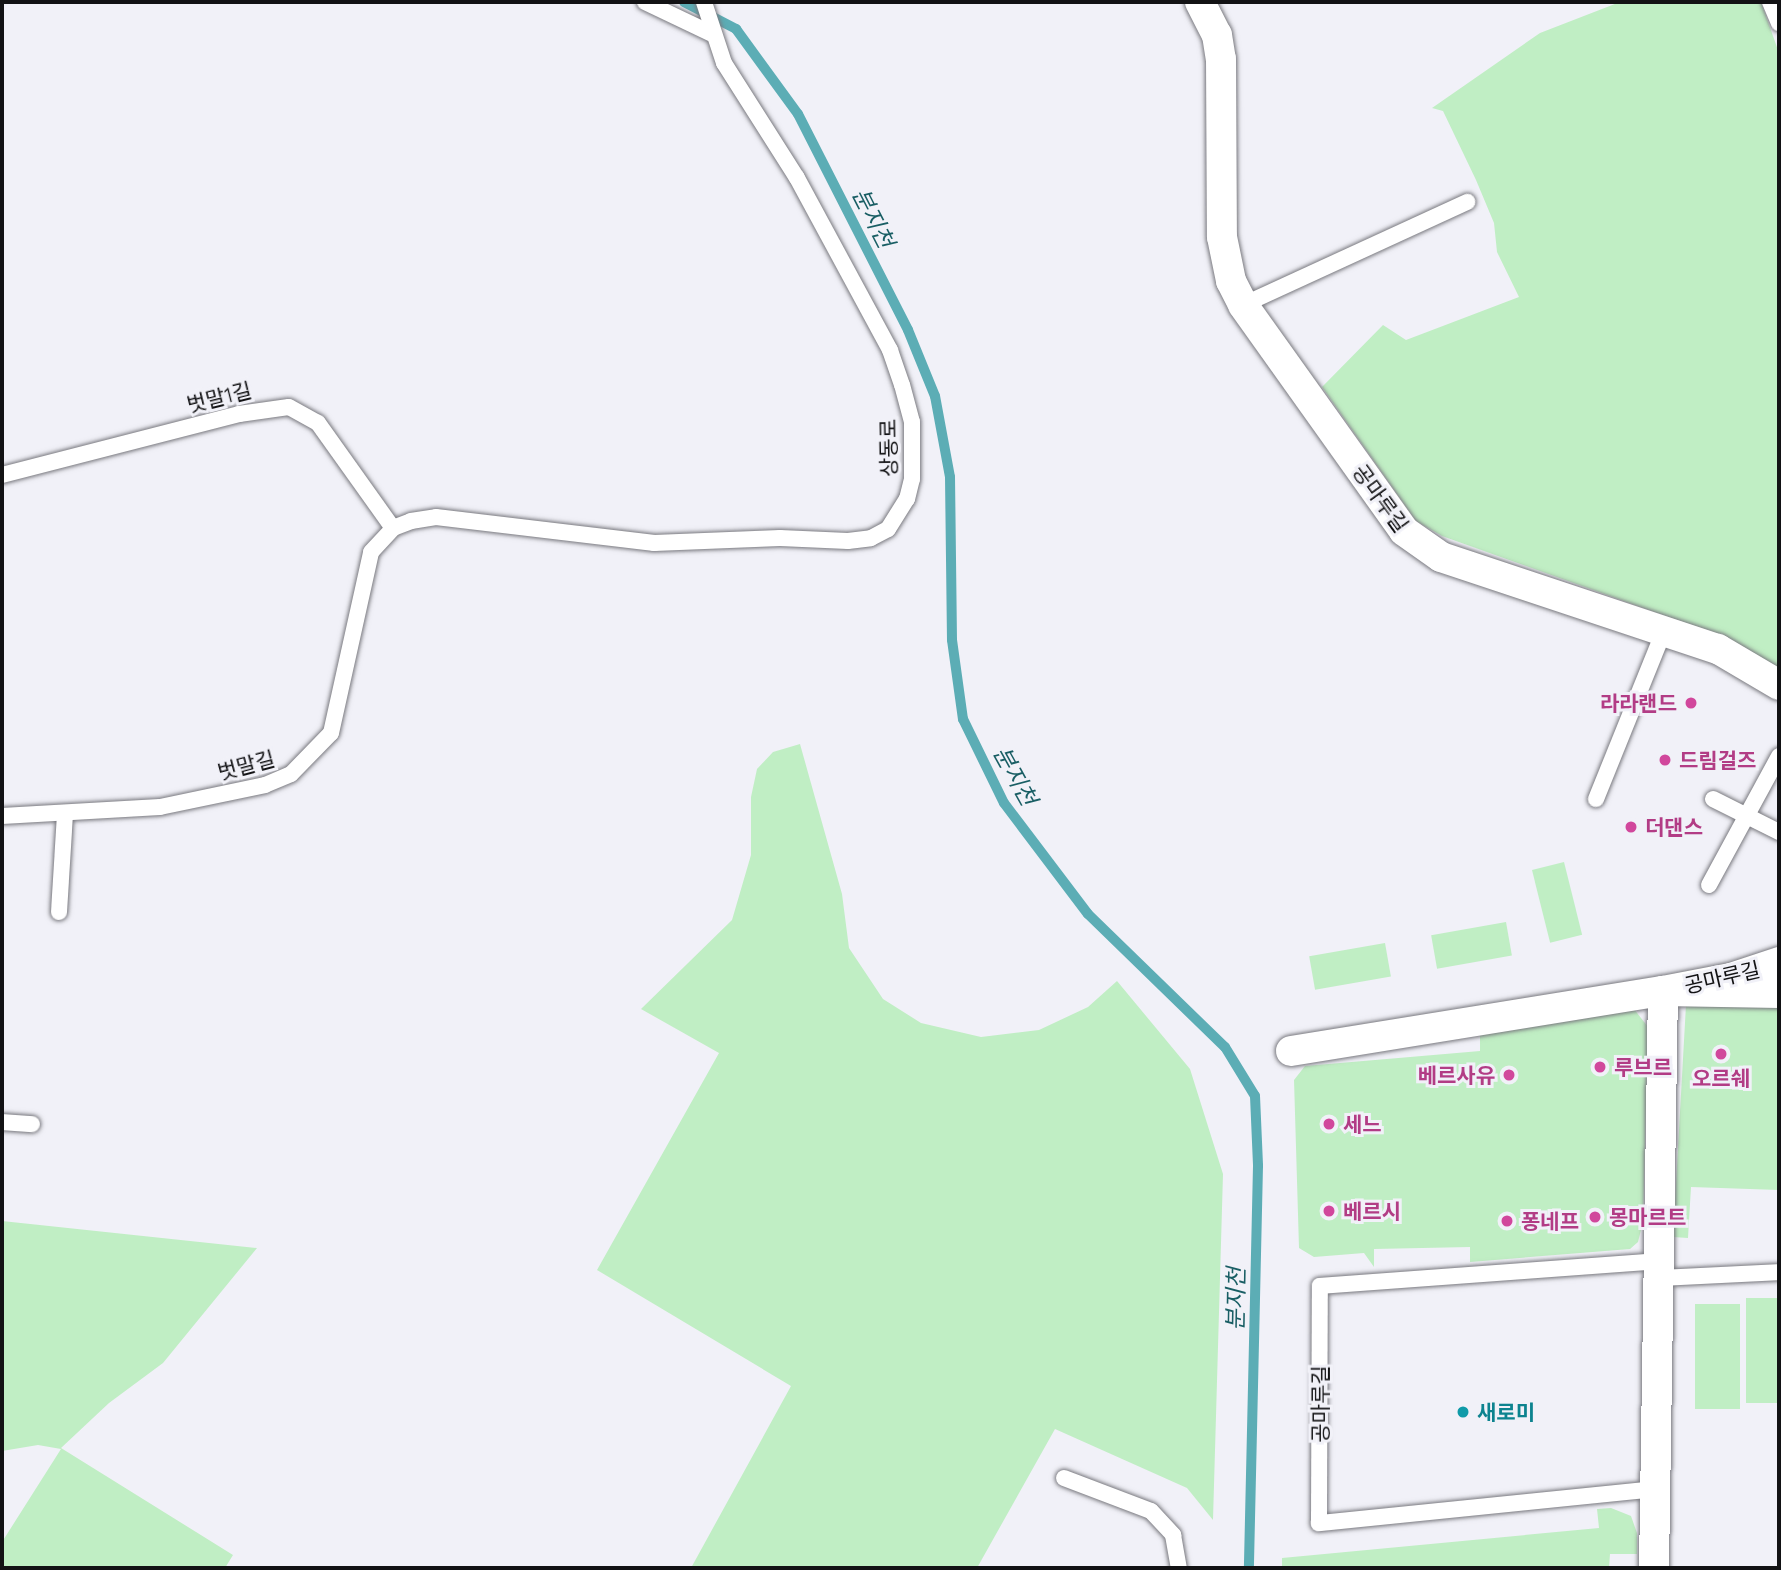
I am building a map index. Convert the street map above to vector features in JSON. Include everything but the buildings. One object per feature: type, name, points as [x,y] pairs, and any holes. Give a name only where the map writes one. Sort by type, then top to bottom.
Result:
[{"type":"street","name":"공마루길","points":[[1200,2],[1217,36],[1221,59],[1222,237],[1231,281],[1244,305],[1417,544],[1441,557],[1718,649],[1779,685]]},
{"type":"street","name":"공마루길","points":[[1292,1051],[1663,991],[1731,978],[1779,961]]},
{"type":"street","name":"공마루길","points":[[1663,991],[1779,993]]},
{"type":"street","name":"공마루길","points":[[1654,1568],[1663,991]]},
{"type":"lane","points":[[645,2],[710,31]]},
{"type":"lane","name":"상동로","points":[[393,528],[436,517],[600,540],[848,541],[871,538],[898,515],[910,489],[914,457],[912,422],[890,351],[797,178],[724,63],[710,31],[704,2]]},
{"type":"lane","points":[[1770,2],[1779,23]]},
{"type":"lane","points":[[1244,305],[1467,202]]},
{"type":"lane","name":"벗말1길","points":[[2,475],[239,414],[289,407],[318,423],[393,528]]},
{"type":"lane","name":"벗말길","points":[[2,816],[160,807],[265,785],[291,774],[314,755],[331,733],[371,552],[393,528]]},
{"type":"lane","points":[[1596,799],[1664,631]]},
{"type":"lane","points":[[1709,885],[1779,756]]},
{"type":"lane","points":[[1713,799],[1779,832]]},
{"type":"lane","points":[[59,912],[65,814]]},
{"type":"lane","points":[[2,1122],[32,1124]]},
{"type":"lane","name":"공마루길","points":[[1655,1489],[1319,1523],[1320,1286],[1659,1270],[1779,1272]]},
{"type":"lane","points":[[1064,1478],[1151,1511],[1173,1535],[1179,1568]]},
{"type":"green space","points":[[1620,2],[1761,2],[1779,53],[1779,671],[1730,639],[1442,536],[1416,521],[1322,387],[1383,325],[1406,340],[1519,297],[1497,252],[1494,223],[1476,180],[1443,111],[1432,108],[1540,33]]},
{"type":"green space","points":[[800,744],[842,894],[849,948],[883,999],[921,1023],[981,1037],[1039,1030],[1088,1007],[1117,981],[1190,1069],[1223,1174],[1213,1520],[1187,1488],[1055,1429],[977,1568],[691,1568],[791,1386],[597,1270],[719,1053],[641,1009],[732,920],[751,855],[751,797],[757,769],[773,752]]},
{"type":"green space","points":[[1564,862],[1582,935],[1550,943],[1532,870]]},
{"type":"green space","points":[[1506,922],[1512,955],[1437,969],[1431,935]]},
{"type":"green space","points":[[1385,943],[1391,976],[1315,990],[1309,956]]},
{"type":"green space","points":[[1686,1005],[1779,1007],[1779,1190],[1691,1187],[1688,1238],[1673,1237]]},
{"type":"green space","points":[[1634,1009],[1648,1027],[1643,1222],[1638,1242],[1630,1249],[1470,1262],[1470,1247],[1374,1249],[1374,1267],[1364,1253],[1314,1257],[1299,1248],[1294,1080],[1305,1066],[1480,1051],[1480,1032]]},
{"type":"green space","points":[[2,1221],[257,1248],[163,1363],[109,1403],[61,1448],[233,1555],[225,1568],[2,1568],[2,1542],[61,1449],[38,1445],[2,1451]]},
{"type":"green space","points":[[1746,1298],[1779,1298],[1779,1403],[1746,1403]]},
{"type":"green space","points":[[1695,1304],[1740,1304],[1740,1409],[1695,1409]]},
{"type":"green space","points":[[1611,1508],[1631,1516],[1637,1533],[1637,1554],[1610,1554],[1609,1568],[1282,1568],[1282,1558],[1599,1528],[1597,1509]]},
{"type":"waterway","name":"분지천","points":[[684,2],[736,29],[798,114],[908,330],[935,396],[950,477],[952,640],[963,719],[1004,803],[1088,914],[1225,1047],[1255,1096],[1258,1166],[1249,1568]]},
{"type":"place","name":"라라랜드","points":[[1691,703]]},
{"type":"place","name":"드림걸즈","points":[[1665,760]]},
{"type":"place","name":"더댄스","points":[[1631,827]]},
{"type":"place","name":"오르쉐","points":[[1721,1054]]},
{"type":"place","name":"루브르","points":[[1600,1067]]},
{"type":"place","name":"베르사유","points":[[1509,1075]]},
{"type":"place","name":"세느","points":[[1329,1124]]},
{"type":"place","name":"베르시","points":[[1329,1211]]},
{"type":"place","name":"몽마르트","points":[[1595,1217]]},
{"type":"place","name":"퐁네프","points":[[1507,1221]]},
{"type":"place","name":"새로미","points":[[1463,1412]]}]
